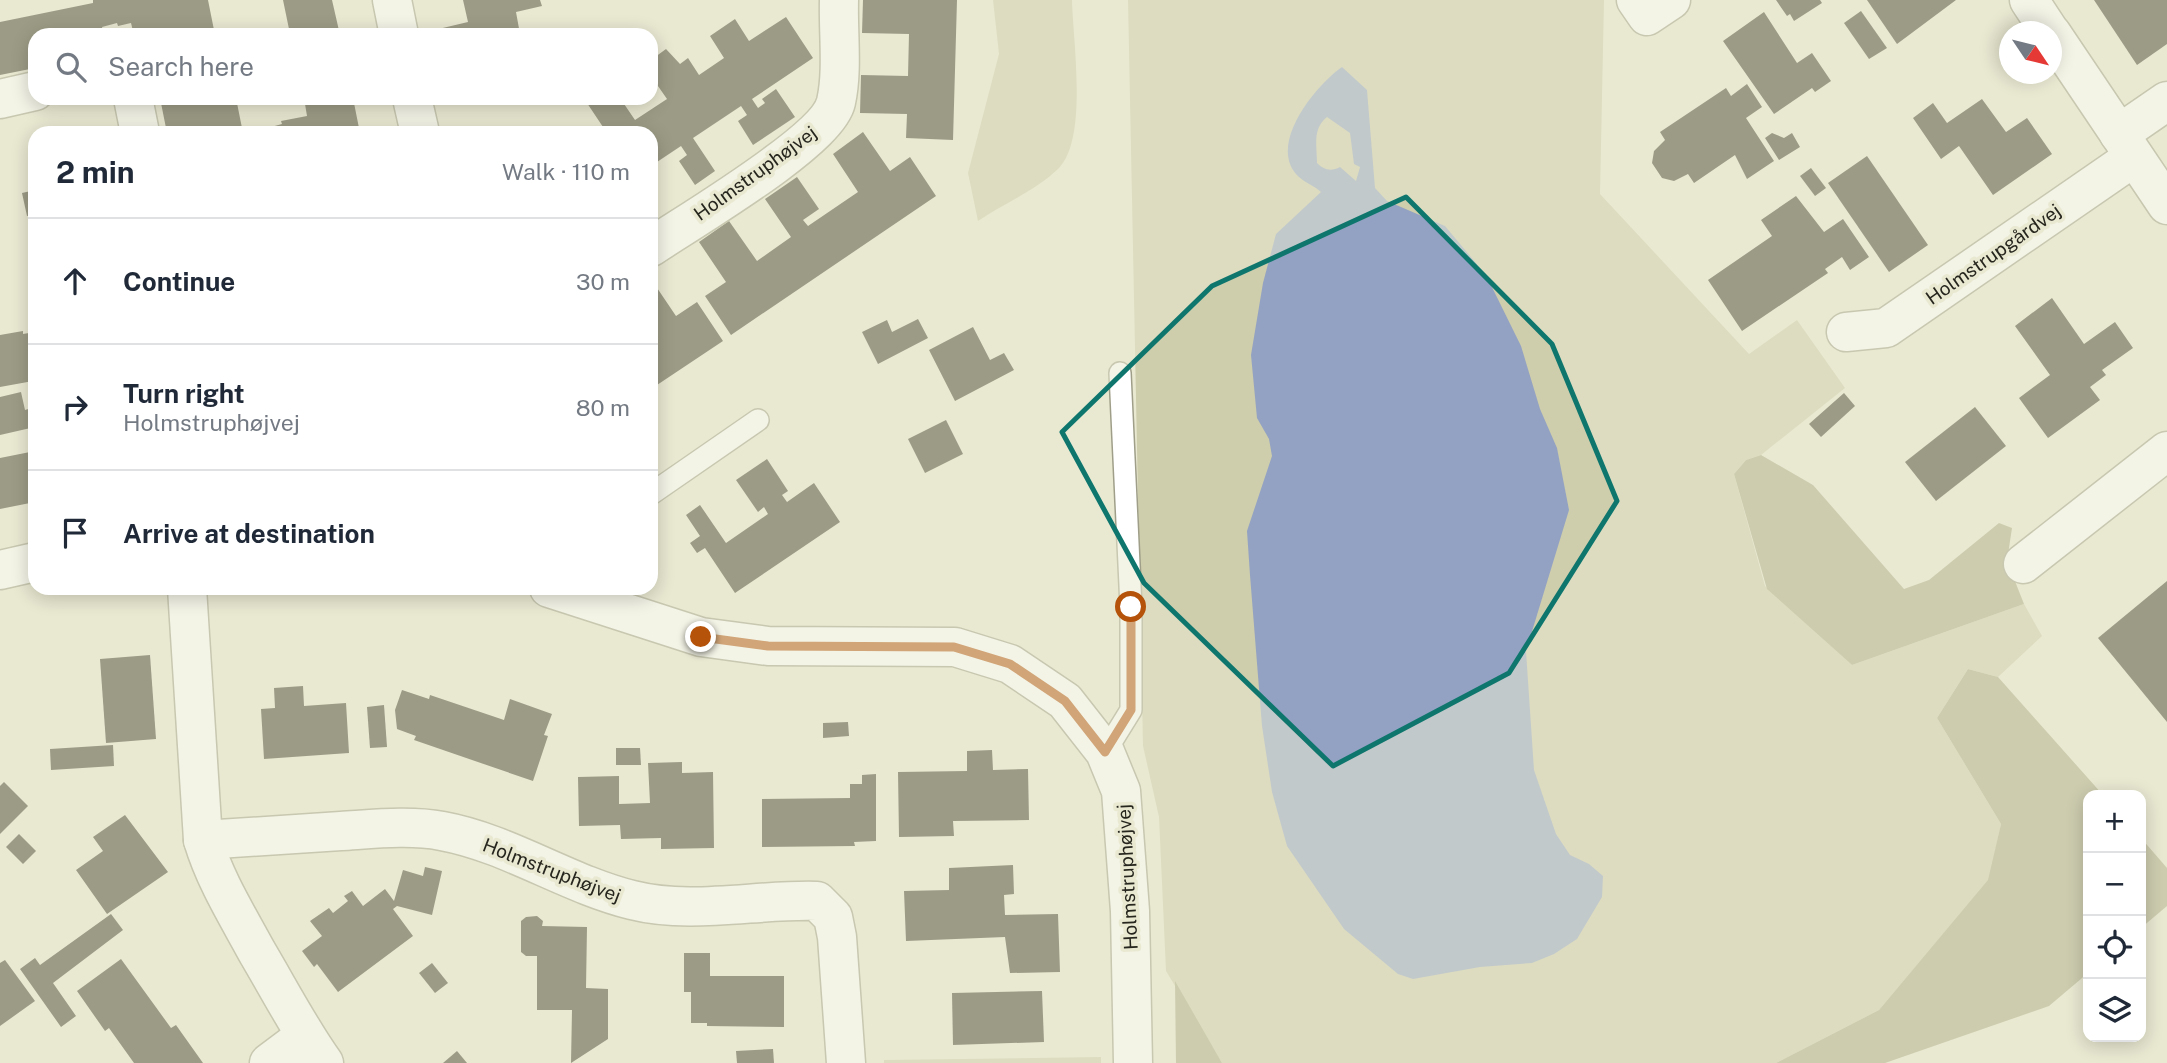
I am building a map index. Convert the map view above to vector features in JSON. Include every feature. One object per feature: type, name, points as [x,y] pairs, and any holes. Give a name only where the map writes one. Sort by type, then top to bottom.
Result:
[{"type":"street","points":[[392,0],[398,28]]},
{"type":"street","name":"Holmstruphøjvej","points":[[658,242],[793,151],[827,120],[836,104],[839,0]]},
{"type":"street","points":[[1636,0],[1647,16],[1671,0]]},
{"type":"street","points":[[2029,0],[2043,21]]},
{"type":"street","points":[[2062,49],[2167,205]]},
{"type":"street","points":[[0,99],[28,93]]},
{"type":"street","name":"Holmstrupgårdvej","points":[[1846,332],[1886,328],[2127,145],[2167,101]]},
{"type":"street","points":[[135,105],[139,126]]},
{"type":"street","points":[[414,105],[418,126]]},
{"type":"street","points":[[2022,564],[2167,451]]},
{"type":"street","points":[[0,570],[28,564]]},
{"type":"street","points":[[187,595],[203,840],[210,863],[228,900],[315,1050],[269,1063]]},
{"type":"street","name":"Holmstruphøjvej","points":[[593,595],[701,637],[768,646],[954,647],[1010,664],[1065,701],[1105,752],[1121,791],[1127,828],[1133,1063]]},
{"type":"street","name":"Holmstruphøjvej","points":[[203,840],[383,828],[442,831],[496,848],[567,878],[633,901],[688,907],[777,900],[817,901],[833,917],[846,1063]]},
{"type":"lane","points":[[1105,752],[1131,710],[1131,607],[1120,373]]},
{"type":"lane","points":[[658,489],[758,420]]},
{"type":"highlighted area","points":[[1406,197],[1552,344],[1617,501],[1509,673],[1333,766],[1144,583],[1062,432],[1212,286]]},
{"type":"green space","points":[[993,0],[1072,0],[1076,112],[1068,154],[1059,168],[1030,190],[978,221],[968,173],[999,54]]},
{"type":"green space","points":[[1128,0],[1604,0],[1600,194],[1749,354],[1797,320],[1845,388],[1761,455],[1746,460],[1734,474],[1765,586],[1852,665],[2024,604],[2042,636],[1998,677],[1968,669],[1937,718],[2001,824],[1989,880],[1879,1010],[1776,1063],[1222,1063],[1166,971],[1159,817],[1143,746]]},
{"type":"green space","points":[[1101,1057],[1101,1063],[884,1063],[884,1060]]},
{"type":"shaded area","points":[[1761,455],[1813,485],[1904,589],[1929,580],[1999,523],[2012,528],[2007,561],[2024,604],[1852,665],[1767,589],[1734,474],[1746,460]]},
{"type":"shaded area","points":[[1968,669],[1998,677],[2099,790],[2083,790],[2083,977],[2049,1006],[1885,1063],[1776,1063],[1879,1010],[1988,880],[2001,824],[1937,718]]},
{"type":"shaded area","points":[[2146,844],[2167,868],[2167,906],[2146,924]]},
{"type":"shaded area","points":[[1175,981],[1222,1063],[1176,1063]]},
{"type":"water","points":[[1342,67],[1367,90],[1375,188],[1387,201],[1445,226],[1486,275],[1521,346],[1540,409],[1557,448],[1569,510],[1526,651],[1534,770],[1556,834],[1570,855],[1589,864],[1603,876],[1602,897],[1577,939],[1554,954],[1532,963],[1480,967],[1413,979],[1398,974],[1344,929],[1287,846],[1272,792],[1262,726],[1247,531],[1272,456],[1269,439],[1257,418],[1251,355],[1263,283],[1276,234],[1321,192],[1299,177],[1290,164],[1288,149],[1291,133],[1308,101]],"holes":[[[1327,117],[1350,133],[1354,164],[1360,167],[1356,181],[1340,167],[1328,170],[1317,163],[1317,132]]]},
{"type":"building","points":[[93,0],[208,0],[214,28],[132,28],[131,23],[118,26],[117,23],[102,28],[28,28],[28,69],[0,75],[0,22],[93,3]]},
{"type":"building","points":[[283,0],[332,0],[338,28],[289,28]]},
{"type":"building","points":[[463,0],[540,0],[542,6],[516,12],[519,28],[443,28],[468,22]]},
{"type":"building","points":[[863,0],[957,0],[953,140],[906,138],[907,114],[860,113],[861,75],[908,76],[909,34],[862,33]]},
{"type":"building","points":[[1776,0],[1820,0],[1822,3],[1794,21]]},
{"type":"building","points":[[1867,0],[1956,0],[1897,44]]},
{"type":"building","points":[[2094,0],[2167,0],[2167,44],[2137,65]]},
{"type":"building","points":[[1861,11],[1887,48],[1869,59],[1844,23]]},
{"type":"building","points":[[1764,12],[1797,63],[1812,53],[1831,81],[1815,92],[1812,88],[1774,114],[1723,41]]},
{"type":"building","points":[[786,17],[813,58],[752,99],[758,108],[765,103],[762,99],[776,89],[795,117],[753,145],[738,121],[747,115],[741,106],[693,138],[715,171],[695,185],[679,161],[687,155],[681,146],[658,161],[658,126],[602,126],[588,105],[625,105],[635,120],[667,99],[658,86],[658,55],[666,49],[680,64],[688,58],[699,75],[724,58],[710,36],[735,19],[749,41]]},
{"type":"building","points":[[1747,84],[1762,107],[1746,118],[1774,161],[1747,179],[1735,155],[1694,183],[1688,174],[1674,181],[1662,178],[1652,163],[1654,151],[1665,140],[1660,132],[1726,88],[1731,96]]},
{"type":"building","points":[[1982,99],[2006,132],[2027,118],[2052,154],[1993,195],[1959,146],[1941,159],[1913,118],[1933,103],[1947,123]]},
{"type":"building","points":[[161,105],[237,105],[242,126],[166,126]]},
{"type":"building","points":[[305,105],[354,105],[359,126],[275,126],[282,124],[281,121],[307,116]]},
{"type":"building","points":[[863,132],[890,171],[910,157],[936,196],[731,335],[705,296],[726,282],[699,242],[729,221],[757,261],[791,237],[765,199],[797,177],[819,209],[803,220],[808,226],[858,192],[833,154]]},
{"type":"building","points":[[1772,133],[1784,138],[1792,133],[1800,147],[1779,160],[1765,138]]},
{"type":"building","points":[[1867,156],[1928,245],[1889,272],[1828,183]]},
{"type":"building","points":[[1811,168],[1826,188],[1815,196],[1800,176]]},
{"type":"building","points":[[28,192],[28,216],[27,216],[22,193]]},
{"type":"building","points":[[1796,196],[1824,232],[1843,219],[1869,257],[1850,270],[1842,257],[1825,269],[1828,273],[1742,331],[1708,280],[1772,236],[1761,220]]},
{"type":"building","points":[[658,289],[676,316],[697,302],[723,341],[658,384]]},
{"type":"building","points":[[2052,298],[2084,344],[2115,322],[2133,348],[2102,370],[2106,375],[2090,387],[2100,400],[2048,438],[2019,398],[2050,375],[2015,326]]},
{"type":"building","points":[[918,319],[928,338],[878,364],[862,332],[887,320],[892,332]]},
{"type":"building","points":[[973,327],[990,360],[1004,353],[1014,370],[955,401],[929,350]]},
{"type":"building","points":[[23,331],[23,334],[28,333],[28,382],[0,387],[0,335]]},
{"type":"building","points":[[21,392],[25,410],[28,409],[28,429],[0,435],[0,397]]},
{"type":"building","points":[[1844,393],[1855,406],[1821,437],[1809,424]]},
{"type":"building","points":[[1975,407],[2006,446],[1936,501],[1905,462]]},
{"type":"building","points":[[946,420],[963,454],[925,473],[908,439]]},
{"type":"building","points":[[28,452],[28,503],[0,509],[0,458]]},
{"type":"building","points":[[767,459],[788,491],[782,495],[787,502],[814,483],[840,522],[735,593],[705,548],[697,553],[690,543],[700,536],[686,515],[700,505],[726,543],[768,514],[764,507],[758,512],[736,480]]},
{"type":"building","points":[[2167,581],[2167,722],[2098,638]]},
{"type":"building","points":[[150,655],[156,739],[106,743],[100,659]]},
{"type":"building","points":[[303,686],[304,706],[346,703],[349,753],[264,759],[261,709],[275,708],[274,688]]},
{"type":"building","points":[[402,690],[429,699],[430,695],[504,720],[510,699],[552,714],[544,735],[548,736],[533,781],[414,740],[416,736],[397,729],[395,710]]},
{"type":"building","points":[[384,705],[387,747],[370,748],[367,707]]},
{"type":"building","points":[[848,722],[849,736],[823,738],[823,723]]},
{"type":"building","points":[[113,745],[114,766],[51,770],[50,749]]},
{"type":"building","points":[[616,748],[640,748],[641,765],[616,765]]},
{"type":"building","points":[[992,750],[993,770],[1028,769],[1029,820],[953,821],[954,836],[899,837],[898,772],[967,771],[967,751]]},
{"type":"building","points":[[682,762],[682,773],[713,772],[714,848],[661,849],[661,838],[621,839],[620,825],[579,826],[578,777],[619,776],[619,804],[650,803],[648,763]]},
{"type":"building","points":[[876,774],[876,841],[854,842],[855,846],[762,847],[762,799],[850,798],[850,784],[862,784],[862,775]]},
{"type":"building","points":[[4,782],[28,806],[0,834],[0,786]]},
{"type":"building","points":[[125,815],[168,872],[107,914],[76,870],[103,851],[93,837]]},
{"type":"building","points":[[19,834],[36,851],[23,864],[6,847]]},
{"type":"building","points":[[1013,865],[1014,894],[1004,895],[1005,915],[1058,914],[1060,972],[1010,973],[1005,937],[906,941],[904,891],[949,890],[949,868]]},
{"type":"building","points":[[425,867],[442,871],[432,915],[397,906],[393,909],[413,936],[338,992],[317,964],[314,967],[302,951],[322,936],[310,921],[329,908],[333,913],[348,901],[344,896],[352,891],[363,906],[385,889],[394,901],[403,870],[423,876]]},
{"type":"building","points":[[111,914],[123,930],[53,983],[76,1016],[61,1027],[20,969],[35,958],[40,965]]},
{"type":"building","points":[[537,916],[543,921],[542,926],[587,927],[586,988],[608,989],[608,1039],[571,1063],[572,1010],[537,1010],[537,956],[526,956],[521,952],[521,921],[526,917]]},
{"type":"building","points":[[684,953],[710,953],[710,976],[784,976],[784,1027],[707,1026],[707,1023],[691,1023],[691,992],[684,992]]},
{"type":"building","points":[[121,959],[171,1028],[176,1025],[203,1063],[134,1063],[109,1028],[105,1031],[77,991]]},
{"type":"building","points":[[5,960],[35,1001],[0,1026],[0,963]]},
{"type":"building","points":[[432,963],[448,983],[435,993],[419,973]]},
{"type":"building","points":[[1042,991],[1044,1042],[953,1045],[952,993]]},
{"type":"building","points":[[773,1049],[774,1063],[737,1063],[736,1051]]},
{"type":"building","points":[[457,1051],[467,1063],[443,1063]]},
{"type":"route","points":[[701,637],[768,646],[954,647],[1010,664],[1065,701],[1105,752],[1131,710],[1131,607]]}]
